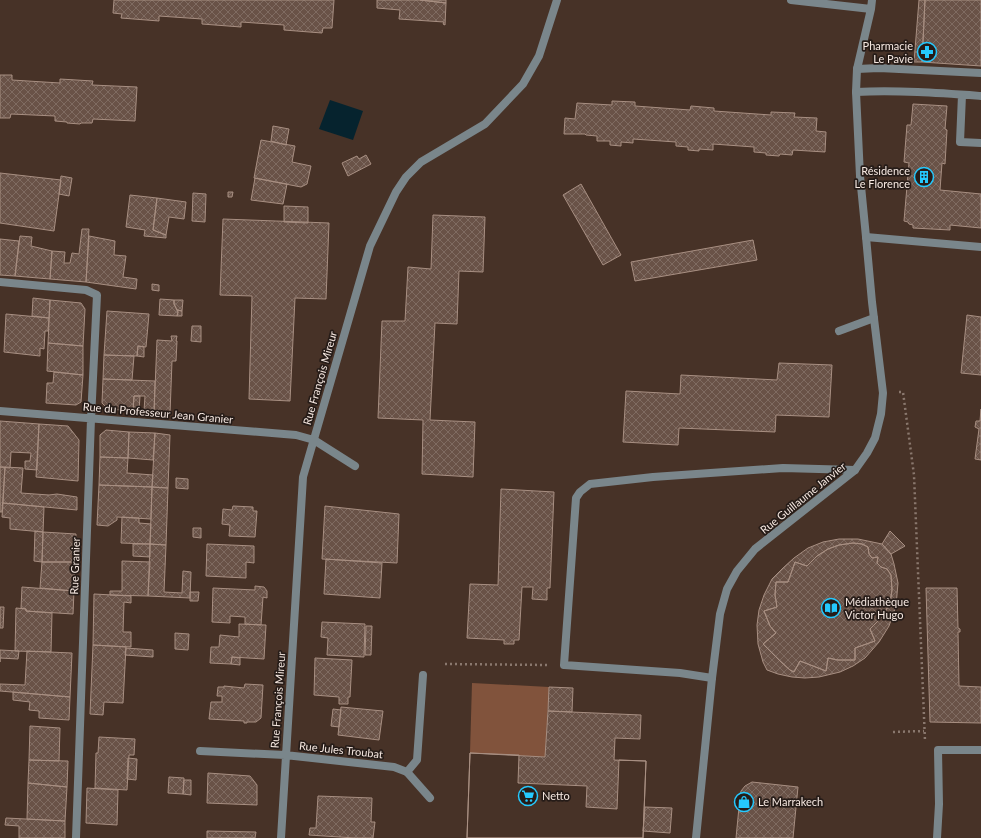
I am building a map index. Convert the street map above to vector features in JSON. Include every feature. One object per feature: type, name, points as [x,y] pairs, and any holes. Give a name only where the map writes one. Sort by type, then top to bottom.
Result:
[{"type":"street","name":"Rue François Mireur","points":[[281,838],[303,477],[370,246],[396,192],[406,177],[421,162],[485,124],[523,84],[539,56],[557,0]]},
{"type":"street","points":[[791,0],[871,9]]},
{"type":"street","name":"Rue Guillaume Janvier","points":[[696,838],[720,614],[728,589],[737,571],[755,549],[855,470],[875,438],[881,414],[883,393],[872,302],[860,176],[856,92],[857,69],[872,0]]},
{"type":"street","points":[[857,69],[981,73]]},
{"type":"street","points":[[856,92],[916,92],[981,96]]},
{"type":"street","points":[[962,95],[960,142],[981,143]]},
{"type":"street","points":[[866,237],[981,247]]},
{"type":"street","name":"Rue Granier","points":[[0,282],[86,290],[97,295],[91,419],[76,838]]},
{"type":"street","points":[[839,331],[874,318]]},
{"type":"street","name":"Rue du Professeur Jean Granier","points":[[0,411],[296,435],[314,440],[355,466]]},
{"type":"street","points":[[712,678],[680,673],[564,665],[576,498],[580,492],[590,484],[654,477],[784,468],[855,470]]},
{"type":"street","points":[[423,675],[417,760],[407,772],[430,798]]},
{"type":"street","points":[[937,838],[939,804],[938,750],[981,750]]},
{"type":"street","name":"Rue Jules Troubat","points":[[200,751],[285,755],[394,767],[407,772]]},
{"type":"path","points":[[883,393],[903,392],[914,475],[925,750],[938,750]]},
{"type":"path","points":[[445,664],[564,665]]},
{"type":"path","points":[[893,732],[924,731]]},
{"type":"shaded area","points":[[472,683],[549,687],[545,757],[470,753]]},
{"type":"water","points":[[330,100],[363,111],[353,140],[319,129]]},
{"type":"building","points":[[114,0],[334,0],[332,28],[323,28],[322,33],[284,30],[284,25],[241,22],[241,27],[202,24],[202,19],[159,16],[159,21],[121,18],[122,14],[113,13]]},
{"type":"building","points":[[377,0],[420,0],[446,3],[445,25],[443,24],[444,22],[399,19],[400,10],[377,8]]},
{"type":"building","points":[[420,0],[446,0],[446,3]]},
{"type":"building","points":[[919,0],[925,0],[922,62],[914,62]]},
{"type":"building","points":[[925,0],[981,0],[981,66],[922,62]]},
{"type":"building","points":[[0,75],[12,75],[12,80],[60,83],[60,79],[93,81],[92,85],[137,87],[135,121],[93,119],[92,123],[80,124],[55,121],[55,116],[11,114],[10,118],[0,118]]},
{"type":"building","points":[[612,101],[635,102],[635,106],[690,110],[691,106],[714,108],[714,111],[771,115],[771,112],[795,113],[794,117],[817,118],[816,131],[826,132],[825,152],[793,150],[792,155],[780,154],[779,156],[754,152],[754,147],[713,144],[713,150],[699,149],[699,151],[688,150],[688,147],[676,146],[676,142],[633,139],[633,143],[621,142],[621,146],[610,145],[610,141],[597,141],[597,136],[585,134],[564,134],[565,118],[575,119],[577,103],[612,105]]},
{"type":"building","name":"Résidence Le Florence","points":[[913,104],[947,106],[945,129],[947,130],[945,164],[942,163],[940,190],[981,194],[981,228],[950,225],[950,230],[913,228],[913,225],[904,221],[909,163],[904,162],[907,125],[911,125]]},
{"type":"building","points":[[273,126],[289,129],[286,145],[271,141]]},
{"type":"building","points":[[261,140],[295,146],[292,162],[311,166],[307,184],[301,187],[254,178]]},
{"type":"building","points":[[366,155],[371,164],[348,176],[342,163],[357,156],[359,159]]},
{"type":"building","points":[[0,173],[61,180],[54,231],[0,223]]},
{"type":"building","points":[[61,176],[72,178],[69,196],[59,194]]},
{"type":"building","points":[[255,178],[287,184],[283,204],[251,200]]},
{"type":"building","points":[[581,184],[621,255],[603,265],[563,195]]},
{"type":"building","points":[[228,192],[233,192],[232,197],[228,197]]},
{"type":"building","points":[[193,193],[206,194],[205,222],[192,221]]},
{"type":"building","points":[[130,195],[157,198],[153,230],[166,235],[166,238],[144,236],[145,230],[126,227]]},
{"type":"building","points":[[157,198],[186,202],[184,219],[169,217],[166,235],[153,230]]},
{"type":"building","points":[[284,206],[308,207],[308,223],[284,222]]},
{"type":"building","points":[[433,215],[485,217],[483,272],[459,271],[457,324],[435,323],[430,420],[475,422],[473,477],[422,474],[423,420],[378,418],[382,321],[405,321],[408,267],[431,269]]},
{"type":"building","points":[[223,219],[329,223],[326,299],[295,298],[290,401],[249,399],[252,296],[220,295]]},
{"type":"building","points":[[82,229],[89,229],[86,282],[50,279],[52,251],[65,252],[64,263],[70,263],[72,253],[79,254]]},
{"type":"building","points":[[20,236],[32,237],[31,246],[52,251],[50,279],[15,276]]},
{"type":"building","points":[[89,236],[115,241],[114,255],[126,256],[123,277],[137,279],[136,289],[86,282]]},
{"type":"building","points":[[0,239],[19,241],[15,276],[0,275]]},
{"type":"building","points":[[753,240],[757,260],[635,281],[631,262]]},
{"type":"building","points":[[152,284],[159,285],[159,291],[152,290]]},
{"type":"building","points":[[33,298],[50,300],[49,318],[32,316]]},
{"type":"building","points":[[160,299],[174,300],[174,304],[178,312],[177,316],[159,315]]},
{"type":"building","points":[[50,300],[81,303],[85,309],[83,346],[48,343]]},
{"type":"building","points":[[174,300],[183,300],[182,311],[177,310]]},
{"type":"building","points":[[177,310],[182,311],[182,316],[177,316]]},
{"type":"building","points":[[107,311],[149,314],[146,347],[138,346],[137,356],[104,355]]},
{"type":"building","points":[[6,314],[49,318],[48,331],[45,331],[44,349],[40,348],[40,356],[4,352]]},
{"type":"building","points":[[967,315],[981,317],[981,375],[961,373]]},
{"type":"building","points":[[192,326],[201,326],[201,342],[191,341]]},
{"type":"building","points":[[171,336],[177,336],[177,341],[176,361],[172,361],[170,414],[154,413],[157,340],[172,341]]},
{"type":"building","points":[[48,343],[83,346],[83,375],[47,371]]},
{"type":"building","points":[[138,346],[144,347],[144,357],[137,356]]},
{"type":"building","points":[[104,355],[134,356],[132,380],[103,379]]},
{"type":"building","points":[[779,363],[832,365],[829,417],[776,415],[775,432],[679,428],[678,445],[623,442],[626,391],[680,394],[681,375],[777,380]]},
{"type":"building","points":[[54,372],[83,375],[81,402],[76,405],[46,403],[47,383],[53,383]]},
{"type":"building","points":[[103,379],[155,381],[154,413],[144,411],[145,396],[134,396],[133,411],[108,409],[102,403]]},
{"type":"building","points":[[134,396],[140,396],[139,411],[133,411]]},
{"type":"building","points":[[981,409],[981,460],[975,459],[979,429],[975,427],[976,421],[980,421]]},
{"type":"building","points":[[0,421],[39,424],[37,470],[25,469],[25,461],[30,461],[31,453],[11,452],[10,468],[0,467]]},
{"type":"building","points":[[39,424],[68,426],[79,440],[78,481],[36,477]]},
{"type":"building","points":[[106,430],[129,432],[128,458],[100,457],[100,435]]},
{"type":"building","points":[[129,432],[155,433],[153,460],[128,458]]},
{"type":"building","points":[[155,433],[170,435],[168,488],[152,487]]},
{"type":"building","points":[[100,457],[128,458],[127,473],[153,475],[152,487],[99,485]]},
{"type":"building","points":[[0,467],[5,467],[2,512],[0,512]]},
{"type":"building","points":[[5,467],[23,468],[21,493],[49,495],[57,494],[77,497],[77,510],[3,503]]},
{"type":"building","points":[[176,478],[188,479],[188,489],[176,488]]},
{"type":"building","points":[[99,485],[152,487],[151,519],[117,517],[117,520],[108,526],[97,525]]},
{"type":"building","points":[[152,487],[168,488],[166,545],[150,544]]},
{"type":"building","points":[[501,489],[554,492],[550,588],[547,588],[547,600],[532,599],[533,587],[522,587],[519,640],[514,640],[514,644],[504,644],[504,640],[467,638],[470,584],[498,585]]},
{"type":"building","points":[[3,503],[44,507],[43,532],[10,529],[10,518],[2,517]]},
{"type":"building","points":[[233,506],[253,507],[253,511],[257,511],[255,537],[229,536],[230,525],[222,524],[223,509],[232,510]]},
{"type":"building","points":[[325,506],[399,514],[397,563],[322,559]]},
{"type":"building","points":[[122,517],[139,518],[139,523],[151,524],[150,544],[121,543]]},
{"type":"building","points":[[193,528],[201,528],[201,538],[193,537]]},
{"type":"building","points":[[35,531],[43,532],[42,562],[34,561]]},
{"type":"building","points":[[890,531],[905,546],[891,554],[882,544]]},
{"type":"building","points":[[43,532],[76,534],[75,562],[42,562]]},
{"type":"building","points":[[839,539],[858,539],[882,544],[891,554],[898,583],[896,606],[889,626],[879,642],[865,658],[840,672],[819,677],[805,678],[792,677],[767,670],[758,644],[757,625],[759,610],[764,595],[772,579],[794,558],[808,548],[823,542]],"holes":[[[853,543],[862,544],[868,547],[869,554],[872,558],[878,557],[877,563],[881,567],[887,569],[891,575],[892,590],[890,603],[882,617],[870,629],[875,641],[855,648],[855,660],[838,660],[828,658],[826,671],[800,661],[794,672],[790,670],[763,644],[776,633],[770,626],[764,611],[777,607],[775,595],[776,582],[788,582],[795,562],[807,566],[817,556],[828,549],[839,545]]]},
{"type":"building","name":"Médiathèque Victor Hugo","points":[[853,543],[862,544],[868,547],[869,554],[872,558],[878,557],[877,563],[881,567],[887,569],[891,575],[892,590],[890,603],[882,617],[870,629],[875,641],[855,648],[855,660],[838,660],[828,658],[826,671],[800,661],[794,672],[780,661],[763,644],[776,633],[770,626],[764,611],[777,607],[775,595],[776,582],[788,582],[795,562],[807,566],[817,556],[828,549],[839,545]]},
{"type":"building","points":[[133,544],[150,544],[150,557],[133,556]]},
{"type":"building","points":[[150,544],[166,545],[164,592],[182,593],[183,571],[191,572],[190,598],[148,596]]},
{"type":"building","points":[[207,544],[254,546],[254,563],[246,562],[246,578],[206,576]]},
{"type":"building","points":[[326,559],[382,563],[380,598],[324,594]]},
{"type":"building","points":[[122,561],[150,562],[148,596],[110,595],[110,591],[122,591]]},
{"type":"building","points":[[42,562],[75,562],[74,591],[40,588]]},
{"type":"building","points":[[255,586],[264,587],[267,591],[267,598],[263,597],[261,625],[245,624],[245,617],[230,616],[230,623],[212,622],[213,588],[255,590]]},
{"type":"building","points":[[22,587],[74,591],[73,614],[26,611],[26,609],[21,608]]},
{"type":"building","points":[[926,588],[957,588],[958,628],[960,629],[960,632],[958,632],[959,686],[981,687],[981,723],[930,722]]},
{"type":"building","points":[[190,592],[199,592],[198,601],[190,601]]},
{"type":"building","points":[[94,594],[131,596],[131,603],[124,602],[123,632],[131,632],[131,647],[93,645]]},
{"type":"building","points":[[0,607],[4,607],[3,628],[0,628]]},
{"type":"building","points":[[16,608],[26,609],[26,611],[52,613],[51,652],[15,651]]},
{"type":"building","points":[[322,622],[365,624],[364,657],[327,655],[328,638],[321,637]]},
{"type":"building","points":[[239,624],[266,625],[264,659],[232,657],[231,664],[210,663],[211,647],[219,647],[220,635],[239,637]]},
{"type":"building","points":[[366,626],[372,626],[371,655],[365,655]]},
{"type":"building","points":[[175,633],[189,634],[188,650],[175,649]]},
{"type":"building","points":[[93,645],[126,647],[123,703],[104,702],[103,715],[90,714]]},
{"type":"building","points":[[126,648],[153,650],[153,657],[125,655]]},
{"type":"building","points":[[0,650],[19,651],[18,659],[0,658]]},
{"type":"building","points":[[27,651],[72,653],[70,697],[0,691],[0,684],[25,685]]},
{"type":"building","points":[[232,657],[240,658],[240,665],[231,664]]},
{"type":"building","points":[[315,658],[352,660],[350,697],[348,697],[348,704],[339,704],[339,697],[314,695]]},
{"type":"building","points":[[245,684],[263,685],[261,718],[256,722],[247,723],[244,723],[244,721],[209,719],[211,702],[222,702],[222,696],[217,696],[218,687],[224,686],[244,688]]},
{"type":"building","points":[[549,687],[573,688],[572,712],[548,711]]},
{"type":"building","points":[[13,692],[70,697],[69,720],[39,718],[39,711],[29,710],[30,702],[13,700]]},
{"type":"building","points":[[341,707],[383,711],[379,740],[338,735]]},
{"type":"building","points":[[333,709],[341,710],[339,727],[331,726]]},
{"type":"building","name":"Netto","points":[[548,711],[641,715],[640,739],[615,738],[614,760],[646,761],[643,838],[467,838],[470,753],[545,757]]},
{"type":"building","points":[[30,726],[60,728],[59,761],[29,760]]},
{"type":"building","points":[[99,737],[135,739],[134,755],[129,755],[127,790],[95,788],[96,753],[98,753]]},
{"type":"building","name":"Netto","points":[[470,753],[519,755],[518,783],[587,786],[586,807],[617,809],[619,760],[646,761],[643,838],[467,838]]},
{"type":"building","points":[[128,758],[137,759],[136,780],[127,779]]},
{"type":"building","points":[[29,760],[68,761],[67,787],[28,783]]},
{"type":"building","points":[[208,773],[250,776],[257,785],[257,805],[207,803]]},
{"type":"building","points":[[169,777],[184,778],[183,794],[168,793]]},
{"type":"building","points":[[184,780],[191,780],[191,795],[183,794]]},
{"type":"building","points":[[752,782],[798,787],[793,838],[736,838],[741,791],[745,786]]},
{"type":"building","points":[[28,783],[67,787],[65,821],[27,819]]},
{"type":"building","points":[[87,788],[118,790],[117,825],[86,823]]},
{"type":"building","points":[[318,796],[372,798],[371,822],[375,822],[373,838],[309,835],[310,828],[316,828]]},
{"type":"building","points":[[645,807],[672,808],[670,833],[643,831]]},
{"type":"building","points":[[6,818],[65,821],[65,838],[19,838],[19,826],[5,825]]},
{"type":"building","points":[[207,831],[256,832],[255,838],[207,838]]},
{"type":"place","name":"Pharmacie Le Pavie","points":[[927,52]]},
{"type":"place","name":"Résidence Le Florence","points":[[924,177]]},
{"type":"place","name":"Médiathèque Victor Hugo","points":[[831,608]]},
{"type":"place","name":"Netto","points":[[528,796]]},
{"type":"place","name":"Le Marrakech","points":[[744,802]]}]
